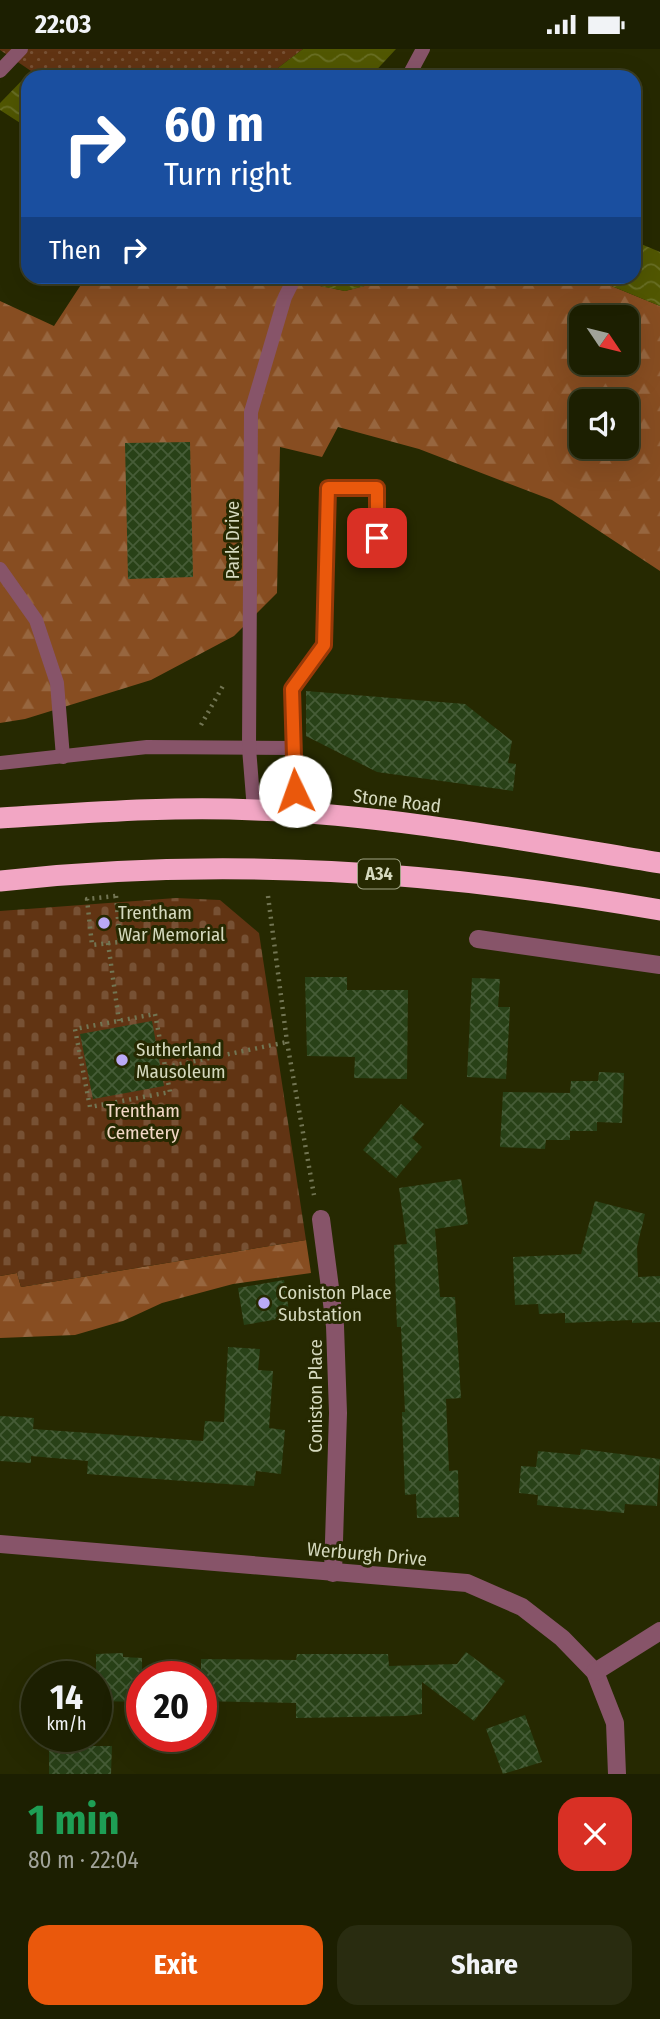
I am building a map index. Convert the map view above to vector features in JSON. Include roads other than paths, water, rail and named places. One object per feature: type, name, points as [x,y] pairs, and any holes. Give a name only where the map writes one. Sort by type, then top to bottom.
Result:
[{"type":"highway","name":"Stone Road","points":[[0,818],[156,809],[296,812],[474,833],[660,863]]},
{"type":"highway","name":"A34","points":[[0,881],[97,870],[264,867],[343,870],[546,890],[660,910]]},
{"type":"street","points":[[478,939],[660,965]]},
{"type":"street","name":"Coniston Place","points":[[321,1219],[335,1326],[338,1413],[333,1573]]},
{"type":"street","name":"Werburgh Drive","points":[[0,1544],[467,1583],[522,1607],[562,1638],[595,1672],[615,1723],[617,1774]]},
{"type":"street","points":[[595,1672],[660,1631]]},
{"type":"lane","points":[[0,71],[21,49]]},
{"type":"lane","points":[[412,70],[423,49]]},
{"type":"lane","name":"Park Drive","points":[[254,810],[249,748],[251,412],[285,297],[292,284]]},
{"type":"lane","points":[[296,812],[292,689],[324,645],[328,488],[377,488],[377,538]]},
{"type":"lane","points":[[0,569],[36,620],[57,683],[63,757]]},
{"type":"lane","points":[[0,763],[147,747],[292,748]]},
{"type":"water","points":[[303,49],[396,49],[376,70],[275,70]]},
{"type":"water","points":[[0,53],[24,70],[21,70],[21,124],[0,110]]},
{"type":"water","points":[[641,244],[660,252],[660,306],[605,284],[641,284]]},
{"type":"water","points":[[310,284],[372,284],[345,291]]},
{"type":"place","name":"Trentham War Memorial","points":[[104,923]]},
{"type":"place","name":"Sutherland Mausoleum","points":[[122,1060]]},
{"type":"place","name":"Coniston Place Substation","points":[[264,1303]]},
{"type":"park label","name":"Trentham Cemetery","points":[[143,1121]]}]
